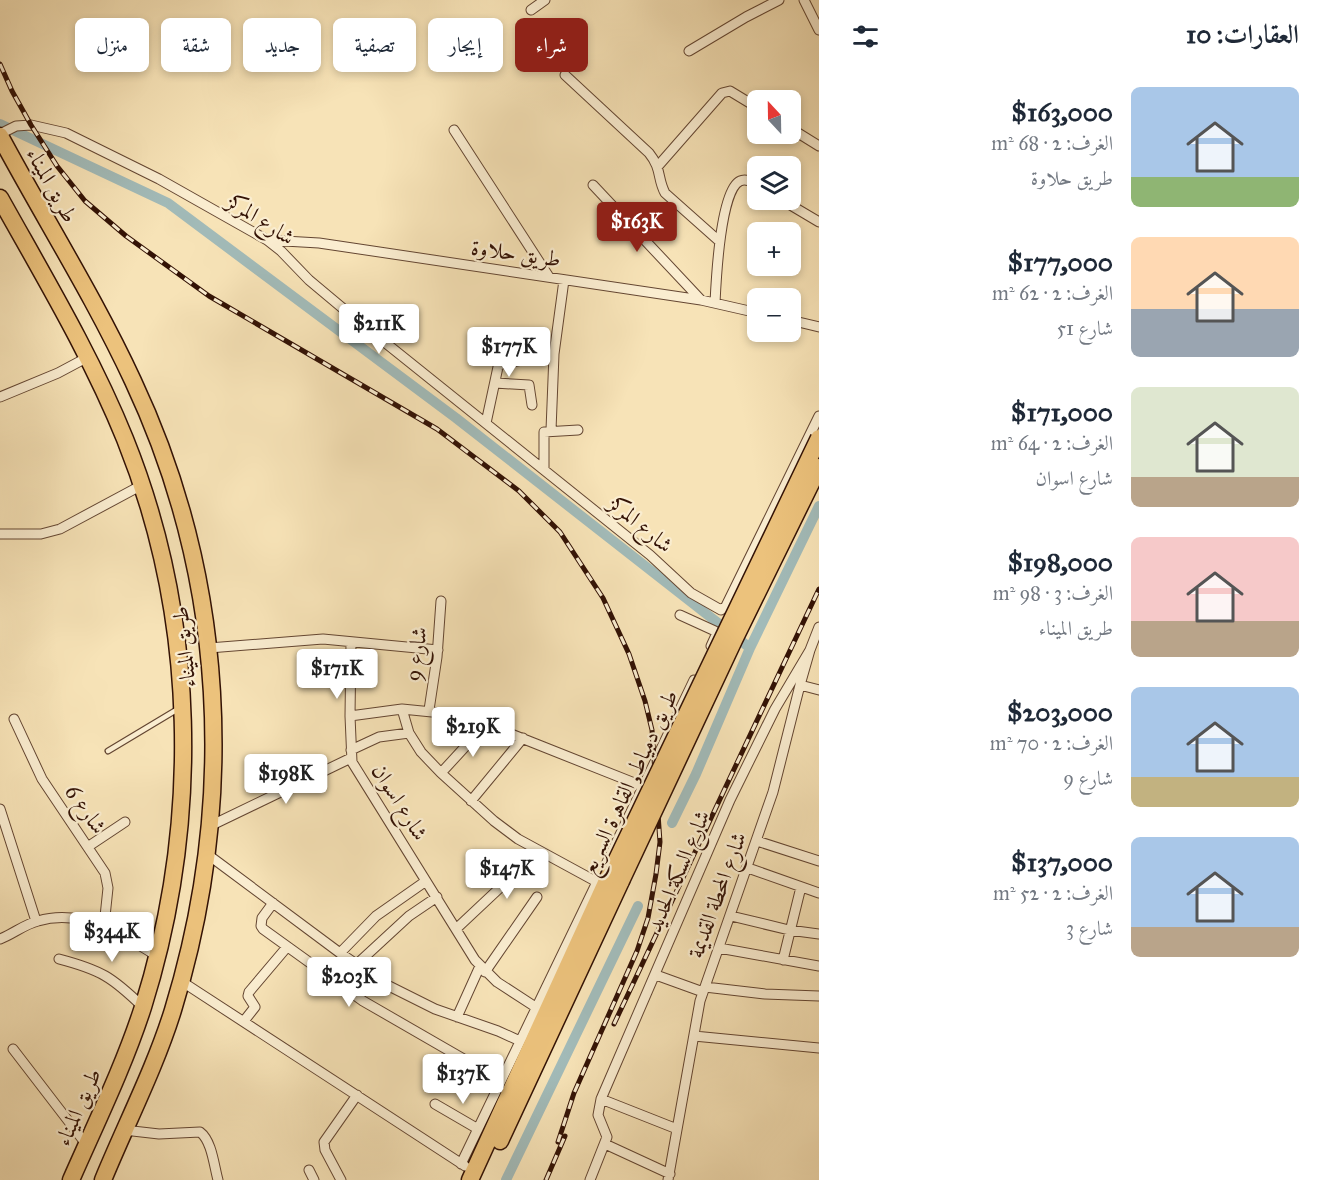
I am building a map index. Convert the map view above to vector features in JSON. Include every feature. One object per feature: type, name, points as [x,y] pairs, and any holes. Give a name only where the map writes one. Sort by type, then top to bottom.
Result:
[{"type":"highway","name":"طريق الميناء","points":[[0,135],[112,338],[152,424],[171,477],[189,539],[209,648],[214,730],[210,826],[197,916],[181,981],[160,1048],[103,1180]]},
{"type":"highway","name":"طريق الميناء","points":[[0,198],[88,357],[121,430],[142,485],[157,537],[172,610],[182,707],[183,780],[180,822],[172,881],[157,956],[143,1007],[124,1059],[71,1180]]},
{"type":"highway","name":"طريق دمياط, القاهرة السريع","points":[[472,1174],[819,438]]},
{"type":"highway","name":"طريق دمياط, القاهرة السريع","points":[[609,880],[734,640],[819,466]]},
{"type":"street","points":[[531,10],[545,0]]},
{"type":"street","points":[[689,51],[779,0]]},
{"type":"street","points":[[804,0],[819,30]]},
{"type":"street","points":[[565,75],[649,153],[658,166],[665,193],[719,241]]},
{"type":"street","points":[[658,166],[722,93],[730,91],[747,101]]},
{"type":"street","name":"شارع المركز","points":[[0,135],[16,126],[31,125],[66,133],[159,179],[267,240],[309,280],[352,316],[650,555],[691,593],[718,609],[723,609],[819,416]]},
{"type":"street","points":[[454,130],[549,277]]},
{"type":"street","points":[[801,135],[819,146]]},
{"type":"street","points":[[714,303],[719,241],[726,206],[734,185],[747,180]]},
{"type":"street","points":[[593,185],[701,300]]},
{"type":"street","points":[[799,210],[819,222]]},
{"type":"street","name":"طريق حلاوة","points":[[267,240],[302,241],[549,277],[701,300],[747,310]]},
{"type":"street","points":[[551,430],[554,354],[564,280]]},
{"type":"street","points":[[801,323],[819,327]]},
{"type":"street","points":[[486,423],[498,367],[501,364],[554,354]]},
{"type":"street","points":[[0,397],[58,373],[88,357]]},
{"type":"street","points":[[495,384],[529,385],[532,405]]},
{"type":"street","points":[[544,470],[543,433],[545,430],[578,430]]},
{"type":"street","points":[[0,534],[19,536],[60,529],[142,485]]},
{"type":"street","name":"شارع 9","points":[[429,710],[438,650],[441,601]]},
{"type":"street","points":[[181,981],[357,1095],[472,1174],[478,1129],[500,1080],[537,1008],[609,880],[642,786],[716,635],[712,628],[680,615]]},
{"type":"street","name":"شارع المحطة القديمة","points":[[669,1177],[693,1036],[704,989],[773,792],[800,685],[819,627]]},
{"type":"street","points":[[209,648],[323,639],[438,650]]},
{"type":"street","name":"شارع اسوان","points":[[351,642],[351,754],[426,881],[483,969],[503,986],[537,1008]]},
{"type":"street","name":"شارع السكة الحديد","points":[[605,1144],[607,1134],[598,1114],[601,1100],[730,800],[775,708],[810,650]]},
{"type":"street","points":[[800,685],[819,690]]},
{"type":"street","points":[[402,709],[408,733],[421,752],[471,801],[506,830],[539,851],[609,880]]},
{"type":"street","points":[[350,716],[402,709],[429,710],[486,724],[642,786]]},
{"type":"street","name":"شارع 6","points":[[14,720],[42,779],[102,865],[107,880],[104,926]]},
{"type":"street","points":[[441,773],[486,724]]},
{"type":"street","points":[[210,826],[380,737],[408,733]]},
{"type":"street","points":[[471,801],[523,738]]},
{"type":"street","points":[[0,808],[3,829],[36,921]]},
{"type":"street","points":[[88,846],[125,822]]},
{"type":"street","points":[[757,841],[819,861]]},
{"type":"street","points":[[456,929],[539,851]]},
{"type":"street","points":[[207,854],[387,985],[435,1009],[520,1041]]},
{"type":"street","points":[[748,868],[819,893]]},
{"type":"street","points":[[340,953],[376,916],[426,881]]},
{"type":"street","points":[[783,960],[801,887]]},
{"type":"street","points":[[357,964],[404,920],[437,897]]},
{"type":"street","points":[[457,1017],[483,969],[537,897]]},
{"type":"street","points":[[273,903],[262,918],[261,926],[287,947],[363,1001],[500,1080]]},
{"type":"street","points":[[731,916],[789,930],[819,934]]},
{"type":"street","points":[[0,939],[36,921],[76,919],[121,933],[157,956]]},
{"type":"street","points":[[244,1021],[255,1007],[248,996],[249,992],[287,947]]},
{"type":"street","points":[[719,948],[819,966]]},
{"type":"street","points":[[59,959],[105,974],[143,1007]]},
{"type":"street","points":[[656,975],[704,989],[819,996]]},
{"type":"street","points":[[693,1036],[819,1048]]},
{"type":"street","points":[[13,1049],[86,1144]]},
{"type":"street","points":[[341,1180],[325,1150],[324,1142],[357,1095]]},
{"type":"street","points":[[601,1100],[677,1129]]},
{"type":"street","points":[[435,1104],[478,1129]]},
{"type":"street","points":[[124,1130],[159,1134],[200,1132],[210,1147],[218,1180]]},
{"type":"street","points":[[602,1180],[591,1177],[605,1144],[669,1177]]},
{"type":"street","points":[[309,1170],[314,1180]]},
{"type":"lane","points":[[108,751],[182,707]]},
{"type":"waterway","points":[[0,124],[168,203],[456,418],[750,648]]},
{"type":"waterway","points":[[672,823],[696,774],[750,648],[819,506]]},
{"type":"waterway","points":[[506,1180],[638,906]]},
{"type":"railway","points":[[0,64],[31,125],[57,166],[85,201],[126,236],[209,296],[437,429],[519,491],[560,532],[603,598],[629,654],[652,730],[660,842],[648,918],[637,951],[574,1093],[558,1142]]},
{"type":"railway","points":[[614,1024],[819,589]]},
{"type":"railway","points":[[546,1180],[565,1136]]}]
